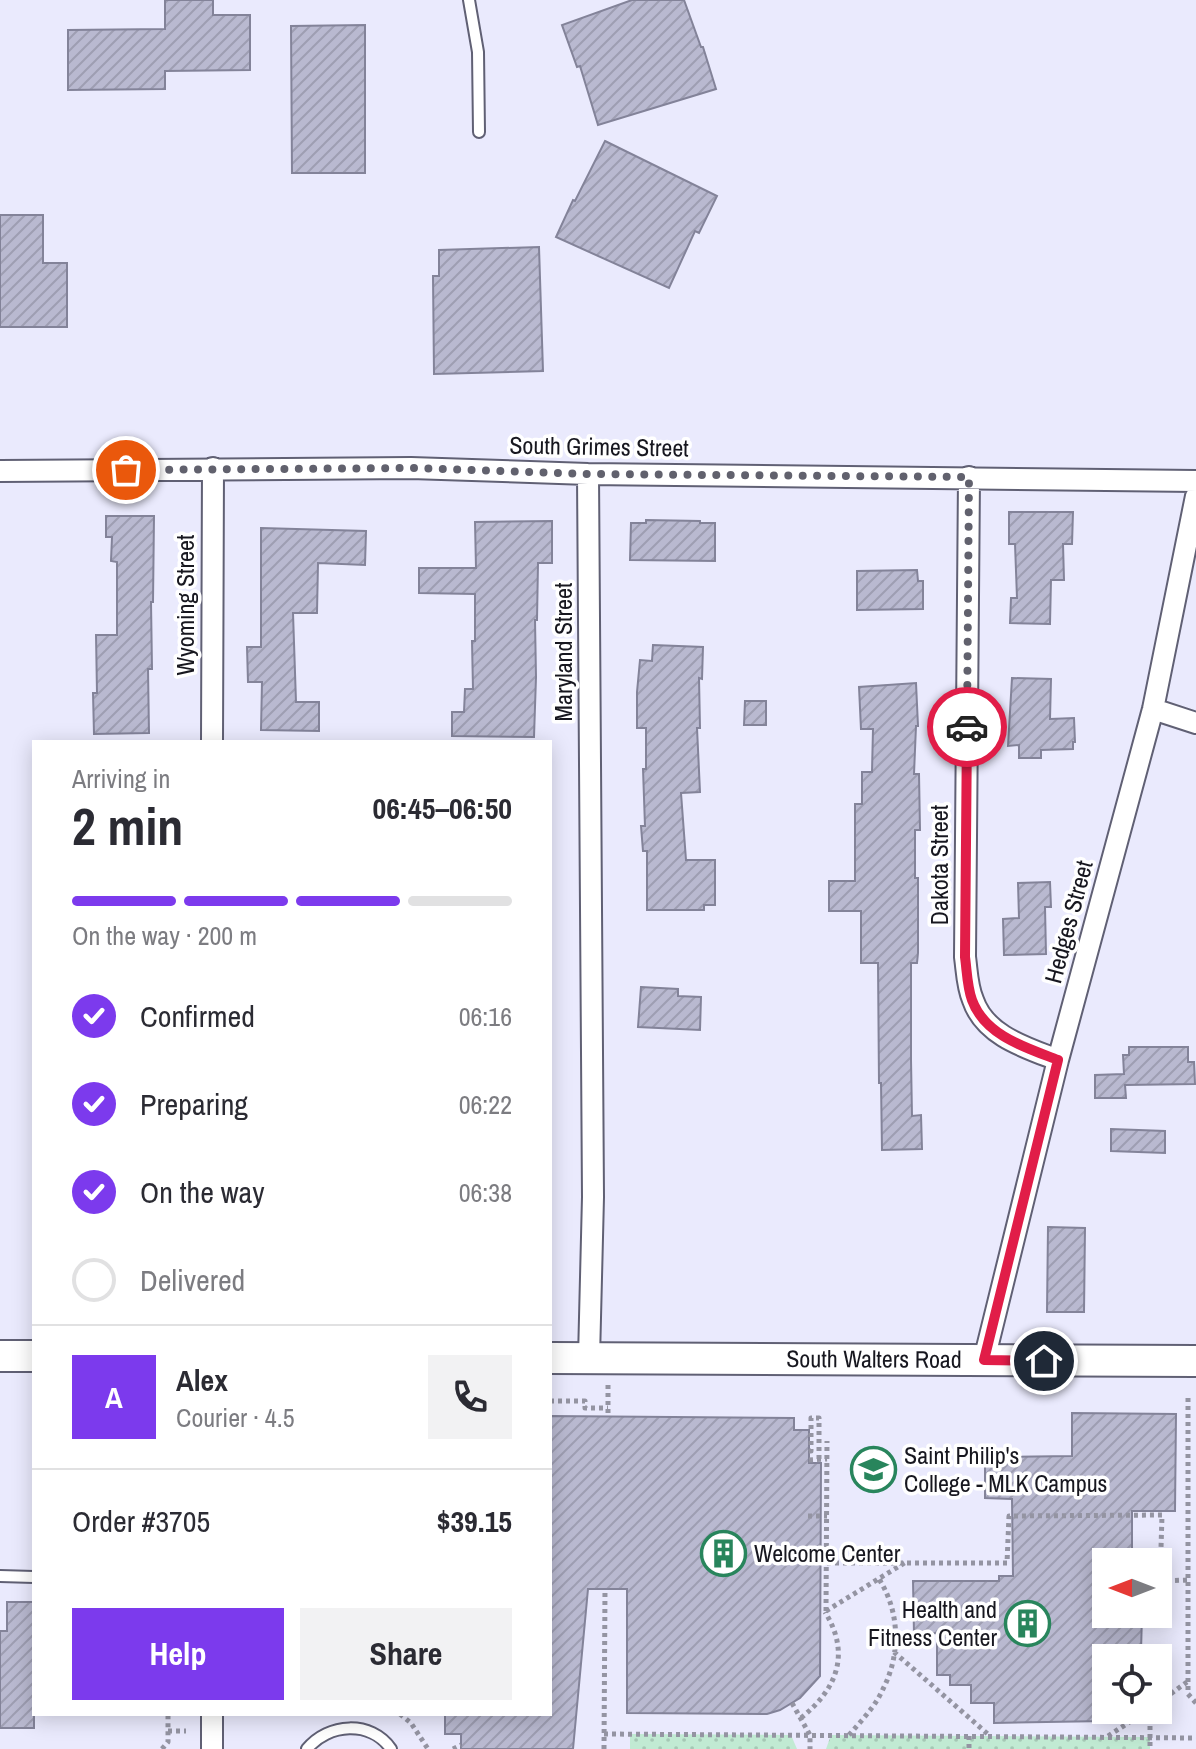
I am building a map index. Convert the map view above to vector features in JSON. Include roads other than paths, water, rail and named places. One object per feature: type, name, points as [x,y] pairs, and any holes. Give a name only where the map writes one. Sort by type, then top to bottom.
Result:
[{"type":"main road","points":[[0,1356],[32,1356]]},
{"type":"main road","name":"South Walters Road","points":[[552,1358],[1196,1361]]},
{"type":"street","name":"Wyoming Street","points":[[212,740],[213,468]]},
{"type":"street","name":"South Grimes Street","points":[[0,471],[411,468],[588,474],[1196,481]]},
{"type":"street","name":"Maryland Street","points":[[588,474],[593,1181],[589,1358]]},
{"type":"street","name":"Dakota Street","points":[[969,477],[965,957],[968,982],[973,1002],[983,1020],[1023,1046],[1058,1060]]},
{"type":"street","name":"Hedges Street","points":[[984,1360],[1058,1060],[1153,709],[1196,496]]},
{"type":"street","points":[[1153,709],[1196,723]]},
{"type":"street","points":[[212,1716],[212,1749]]},
{"type":"lane","points":[[469,0],[478,52],[479,132]]},
{"type":"lane","points":[[0,1576],[32,1577]]},
{"type":"lane","points":[[307,1749],[323,1735],[339,1728],[357,1728],[373,1733],[391,1749]]},
{"type":"place","name":"Saint Philip's College - MLK Campus","points":[[873,1470]]},
{"type":"place","name":"Welcome Center","points":[[723,1554]]},
{"type":"place","name":"Health and Fitness Center","points":[[1028,1624]]}]
